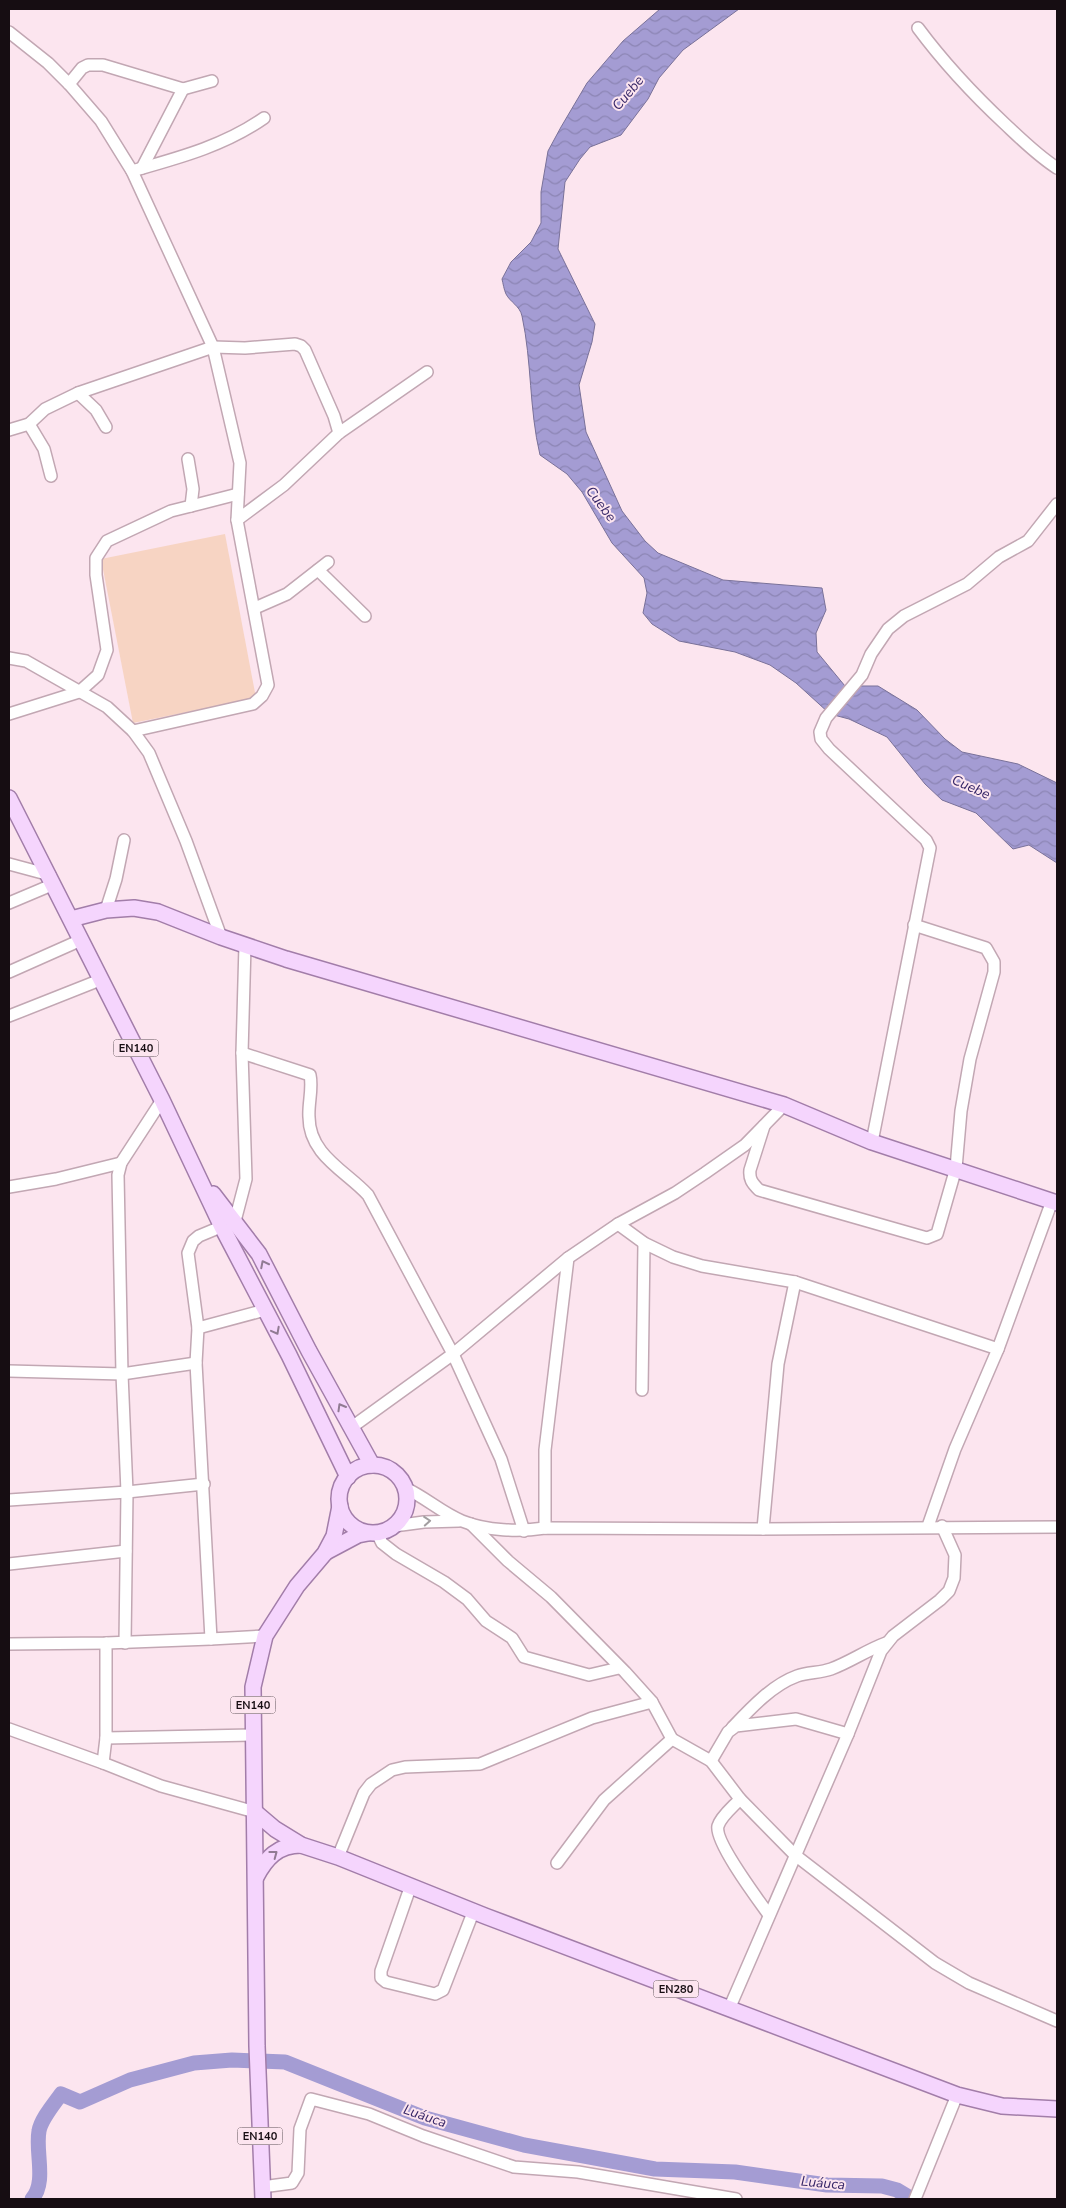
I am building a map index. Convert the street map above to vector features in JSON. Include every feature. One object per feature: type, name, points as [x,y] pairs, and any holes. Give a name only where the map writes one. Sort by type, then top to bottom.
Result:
[{"type":"main road","name":"EN140","points":[[9,798],[52,880],[200,1178],[229,1224],[265,1310],[348,1477],[342,1486],[334,1536],[325,1553],[297,1586],[265,1636],[253,1687],[252,1735],[255,1812],[257,2046],[262,2193]]},
{"type":"main road","points":[[71,919],[106,910],[134,908],[158,912],[245,945],[784,1106],[872,1142],[1055,1202]]},
{"type":"main road","name":"EN140","points":[[229,1224],[259,1254],[309,1352],[372,1465]]},
{"type":"main road","points":[[348,1477],[363,1467],[372,1465],[392,1471],[405,1488],[406,1509],[394,1526]]},
{"type":"main road","points":[[340,1506],[345,1518],[355,1528],[372,1533]]},
{"type":"main road","name":"EN140","points":[[325,1553],[358,1535],[394,1526]]},
{"type":"main road","name":"EN280","points":[[255,1812],[275,1829],[301,1845],[338,1857],[729,2009],[957,2094],[1002,2106],[1057,2110]]},
{"type":"main road","points":[[256,1877],[264,1862],[273,1854],[290,1845],[301,1845]]},
{"type":"street","points":[[918,28],[946,64],[981,101],[1038,156],[1057,168]]},
{"type":"street","points":[[9,32],[48,63],[70,84],[101,121],[137,170],[213,347],[240,463],[237,520],[268,685],[262,696],[252,704],[133,731]]},
{"type":"street","points":[[70,84],[82,68],[88,65],[103,66],[184,88],[212,81]]},
{"type":"street","points":[[137,170],[184,88]]},
{"type":"street","points":[[137,170],[209,147],[242,133],[264,118]]},
{"type":"street","points":[[9,430],[29,424],[46,410],[78,393],[213,347],[301,346],[324,391],[339,433]]},
{"type":"street","points":[[237,520],[284,485],[339,433],[427,372]]},
{"type":"street","points":[[78,393],[96,410],[106,427]]},
{"type":"street","points":[[29,424],[44,449],[51,476]]},
{"type":"street","points":[[188,459],[193,490],[191,506]]},
{"type":"street","points":[[9,714],[79,692],[98,675],[107,650],[96,575],[96,558],[107,541],[171,511],[238,494]]},
{"type":"street","points":[[872,1142],[930,848],[926,840],[825,744],[820,732],[826,718],[862,675],[871,654],[888,629],[904,616],[967,584],[999,557],[1028,541],[1057,504]]},
{"type":"street","points":[[255,608],[287,594],[328,562]]},
{"type":"street","points":[[318,570],[365,616]]},
{"type":"street","points":[[9,658],[26,661],[107,707],[133,731],[149,753],[186,840],[221,937]]},
{"type":"street","points":[[106,910],[116,879],[124,840]]},
{"type":"street","points":[[9,864],[52,880]]},
{"type":"street","points":[[9,904],[52,880]]},
{"type":"street","points":[[764,1126],[749,1177],[759,1190],[927,1238],[936,1234],[956,1168],[961,1111],[970,1059],[994,972],[994,962],[986,948],[914,925]]},
{"type":"street","points":[[9,972],[81,940]]},
{"type":"street","points":[[211,1639],[196,1363],[198,1328],[188,1253],[193,1241],[199,1236],[229,1224],[246,1179],[242,1054],[245,945]]},
{"type":"street","points":[[9,1016],[100,980]]},
{"type":"street","points":[[242,1054],[278,1066],[305,1071],[310,1075],[308,1118],[311,1136],[315,1145],[345,1176],[358,1184],[368,1195],[453,1354],[501,1459],[524,1531]]},
{"type":"street","points":[[125,1643],[127,1492],[122,1374],[118,1175],[122,1163],[162,1100]]},
{"type":"street","points":[[352,1428],[453,1354],[568,1258],[618,1224],[676,1193],[745,1144],[784,1106]]},
{"type":"street","points":[[9,1186],[56,1179],[122,1163]]},
{"type":"street","points":[[928,1526],[955,1449],[998,1349],[1055,1202]]},
{"type":"street","points":[[618,1224],[644,1243],[673,1257],[702,1266],[795,1282],[998,1349]]},
{"type":"street","points":[[642,1390],[644,1243]]},
{"type":"street","points":[[545,1528],[545,1450],[568,1258]]},
{"type":"street","points":[[763,1529],[778,1364],[795,1282]]},
{"type":"street","points":[[198,1328],[265,1310]]},
{"type":"street","points":[[9,1371],[122,1374],[196,1363]]},
{"type":"street","points":[[9,1500],[127,1492],[204,1484]]},
{"type":"street","points":[[405,1488],[425,1497],[466,1522],[508,1561],[552,1597],[652,1702],[672,1739],[711,1761],[740,1799],[796,1855],[935,1963],[969,1983],[1057,2021]]},
{"type":"street","points":[[394,1526],[424,1522],[466,1522],[524,1531],[545,1528],[1057,1527]]},
{"type":"street","points":[[711,1761],[732,1728],[755,1705],[787,1681],[806,1673],[831,1669],[863,1652],[886,1643],[949,1591],[954,1578],[955,1555],[942,1526]]},
{"type":"street","points":[[372,1533],[396,1554],[444,1582],[468,1599],[486,1620],[512,1638],[524,1657],[589,1676],[619,1668]]},
{"type":"street","points":[[9,1564],[126,1551]]},
{"type":"street","points":[[9,1644],[106,1644],[265,1636]]},
{"type":"street","points":[[729,2009],[886,1643]]},
{"type":"street","points":[[103,1763],[106,1738],[106,1644]]},
{"type":"street","points":[[338,1857],[364,1793],[371,1784],[392,1770],[405,1767],[480,1764],[592,1718],[652,1702]]},
{"type":"street","points":[[732,1728],[754,1723],[796,1719],[848,1734]]},
{"type":"street","points":[[9,1729],[161,1786],[255,1812]]},
{"type":"street","points":[[106,1738],[252,1735]]},
{"type":"street","points":[[557,1863],[604,1800],[672,1739]]},
{"type":"street","points":[[740,1799],[719,1823],[718,1833],[740,1873],[769,1915]]},
{"type":"street","points":[[411,1885],[381,1971],[381,1978],[386,1982],[435,1994],[443,1990],[474,1910]]},
{"type":"street","points":[[917,2194],[957,2094]]},
{"type":"street","points":[[262,2193],[292,2184],[298,2173],[300,2129],[311,2099],[369,2114],[423,2136],[514,2167],[578,2172],[736,2199]]},
{"type":"shaded area","points":[[225,534],[256,698],[133,723],[101,559]]},
{"type":"water","name":"Cuebe","points":[[660,9],[739,9],[683,50],[659,78],[648,99],[621,135],[590,147],[580,159],[565,182],[558,249],[595,324],[592,342],[579,385],[586,432],[622,511],[645,541],[658,553],[723,580],[822,588],[826,610],[816,633],[817,652],[845,686],[878,686],[917,710],[945,739],[962,752],[1018,764],[1057,783],[1057,863],[1029,845],[1013,849],[976,813],[942,800],[925,784],[887,737],[849,719],[830,714],[796,683],[770,665],[735,652],[679,641],[652,624],[643,613],[647,593],[644,578],[612,543],[582,492],[567,474],[540,455],[536,438],[522,316],[519,309],[506,294],[502,279],[511,262],[531,242],[541,223],[541,192],[548,151],[561,127],[587,83],[623,41]]},
{"type":"waterway","name":"Luáuca","points":[[32,2199],[39,2184],[40,2176],[38,2139],[40,2126],[61,2094],[80,2102],[130,2080],[194,2063],[232,2060],[285,2062],[425,2118],[524,2145],[655,2169],[735,2172],[827,2185],[882,2186],[897,2190],[912,2199]]}]
